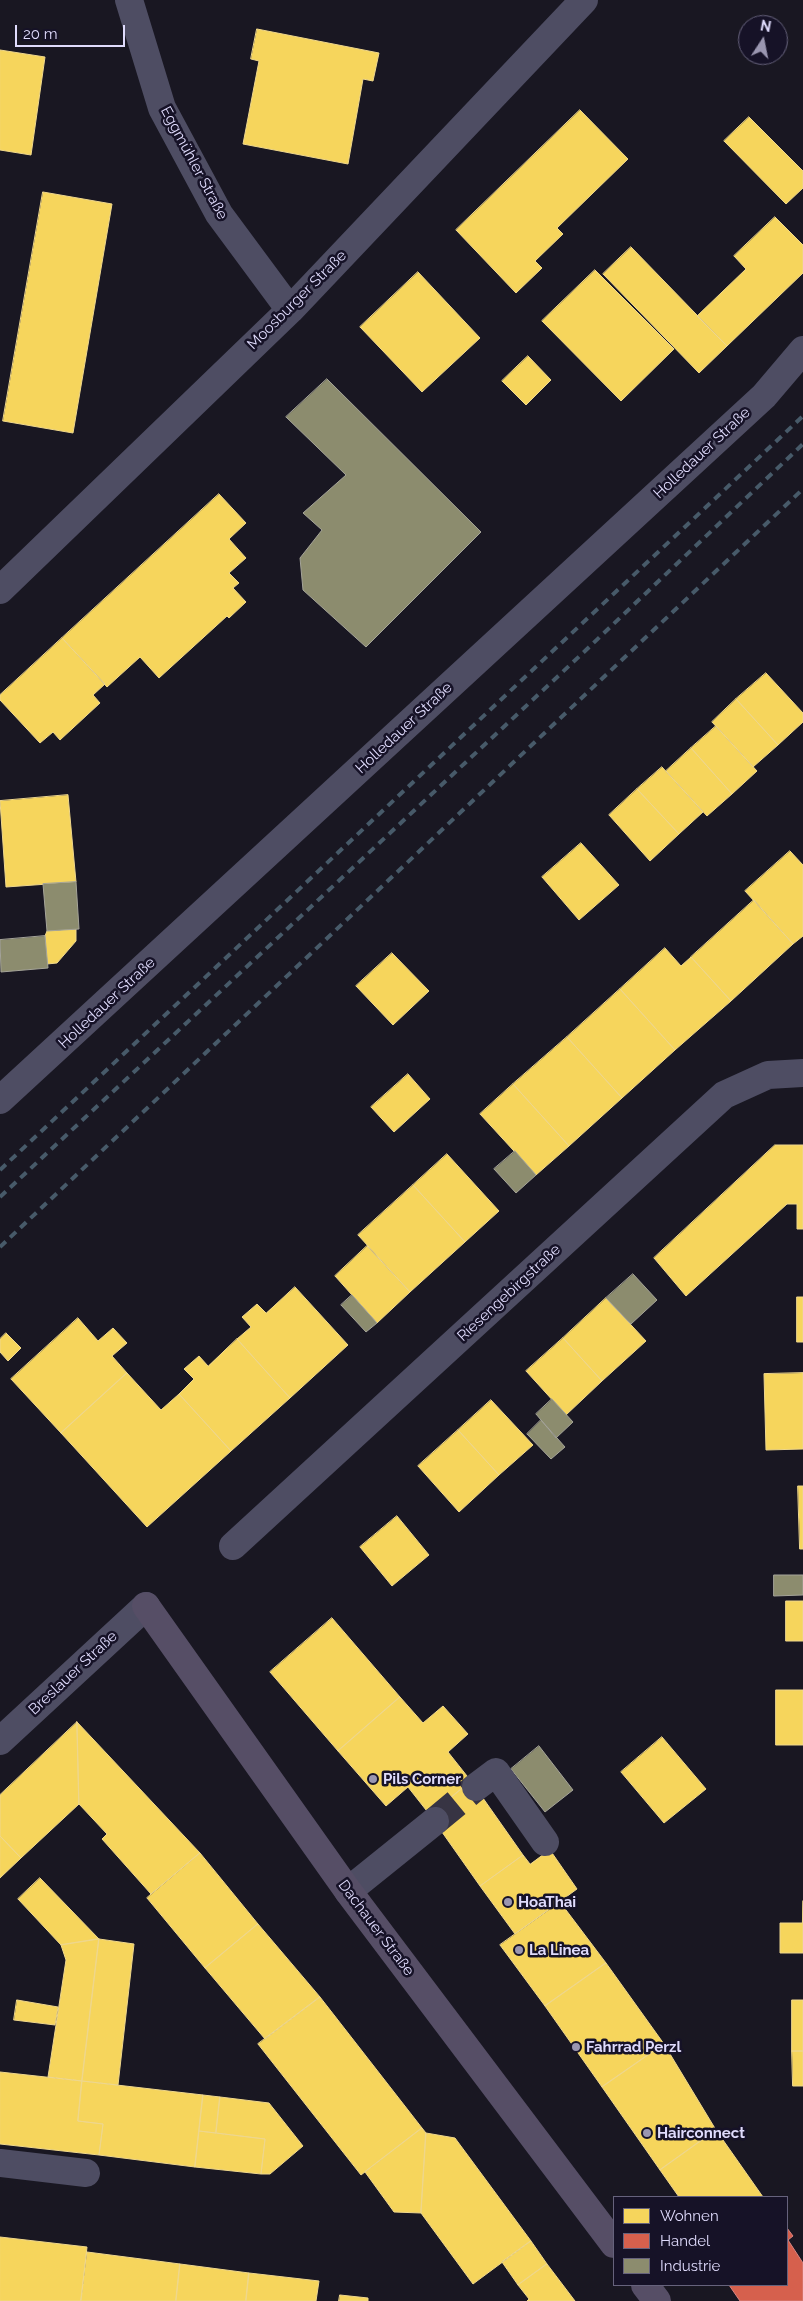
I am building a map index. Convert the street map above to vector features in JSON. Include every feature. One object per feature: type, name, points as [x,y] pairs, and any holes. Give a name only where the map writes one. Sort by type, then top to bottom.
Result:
[{"type":"main road","name":"Dachauer Straße","points":[[146,1606],[348,1891],[613,2243]]},
{"type":"main road","points":[[646,2286],[657,2301]]},
{"type":"street","name":"Eggmühler Straße","points":[[129,0],[162,108],[219,214],[290,310]]},
{"type":"street","name":"Moosburger Straße","points":[[0,590],[290,310],[584,0]]},
{"type":"street","name":"Holledauer Straße","points":[[0,1100],[764,396],[803,350]]},
{"type":"street","name":"Riesengebirgstraße","points":[[233,1546],[724,1095],[768,1075],[803,1073]]},
{"type":"street","name":"Breslauer Straße","points":[[0,1742],[146,1606]]},
{"type":"street","points":[[476,1787],[496,1772],[546,1842]]},
{"type":"street","points":[[348,1891],[435,1821]]},
{"type":"street","points":[[0,2163],[86,2173]]},
{"type":"building: Wohnen","points":[[257,29],[379,53],[373,81],[363,79],[348,164],[243,144],[259,61],[251,59]]},
{"type":"building: Wohnen","points":[[0,50],[45,57],[31,155],[0,150]]},
{"type":"building: Wohnen","points":[[580,110],[628,159],[557,228],[563,234],[535,261],[542,268],[516,293],[456,230]]},
{"type":"building: Wohnen","points":[[749,117],[803,171],[803,188],[786,204],[724,141]]},
{"type":"building: Wohnen","points":[[43,192],[112,204],[73,433],[3,421]]},
{"type":"building: Wohnen","points":[[775,217],[803,245],[803,273],[727,346],[697,316],[746,269],[734,256]]},
{"type":"building: Wohnen","points":[[631,247],[727,346],[699,373],[603,274]]},
{"type":"building: Wohnen","points":[[595,270],[674,349],[621,401],[542,321]]},
{"type":"building: Wohnen","points":[[418,272],[480,338],[422,392],[360,327]]},
{"type":"building: Wohnen","points":[[528,356],[551,380],[526,405],[502,381]]},
{"type":"building: Wohnen","points":[[219,494],[246,523],[229,539],[246,558],[229,573],[239,583],[233,588],[246,602],[229,618],[227,616],[159,678],[140,657],[107,687],[62,638]]},
{"type":"building: Wohnen","points":[[62,638],[105,684],[93,695],[100,703],[60,740],[53,732],[40,743],[0,700],[0,695]]},
{"type":"building: Wohnen","points":[[766,673],[803,713],[803,722],[778,745],[736,699]]},
{"type":"building: Wohnen","points":[[736,699],[778,745],[753,767],[712,722]]},
{"type":"building: Wohnen","points":[[716,726],[757,771],[732,794],[691,748]]},
{"type":"building: Wohnen","points":[[691,748],[732,794],[707,816],[666,771]]},
{"type":"building: Wohnen","points":[[662,767],[703,812],[679,834],[637,789]]},
{"type":"building: Wohnen","points":[[637,789],[679,834],[650,861],[609,815]]},
{"type":"building: Wohnen","points":[[68,795],[76,882],[6,887],[0,801]]},
{"type":"building: Wohnen","points":[[581,843],[619,885],[579,920],[542,877]]},
{"type":"building: Wohnen","points":[[790,851],[803,865],[803,936],[793,944],[745,891]]},
{"type":"building: Wohnen","points":[[754,900],[793,944],[731,1001],[691,957]]},
{"type":"building: Wohnen","points":[[76,929],[76,941],[57,963],[47,964],[45,936],[47,931]]},
{"type":"building: Wohnen","points":[[665,948],[681,966],[691,957],[731,1001],[675,1050],[620,989]]},
{"type":"building: Wohnen","points":[[392,953],[429,991],[393,1025],[356,986]]},
{"type":"building: Wohnen","points":[[620,989],[675,1050],[622,1098],[567,1037]]},
{"type":"building: Wohnen","points":[[567,1037],[622,1098],[569,1146],[513,1084]]},
{"type":"building: Wohnen","points":[[408,1074],[430,1099],[394,1132],[371,1107]]},
{"type":"building: Wohnen","points":[[513,1084],[569,1146],[536,1175],[480,1114]]},
{"type":"building: Wohnen","points":[[775,1145],[803,1145],[803,1229],[797,1229],[797,1204],[787,1204],[686,1296],[654,1258]]},
{"type":"building: Wohnen","points":[[447,1154],[499,1211],[465,1242],[413,1185]]},
{"type":"building: Wohnen","points":[[413,1185],[465,1242],[410,1292],[358,1235]]},
{"type":"building: Wohnen","points":[[367,1246],[410,1292],[377,1323],[335,1276]]},
{"type":"building: Wohnen","points":[[295,1287],[348,1345],[290,1398],[237,1339],[251,1327],[242,1317],[257,1304],[266,1313]]},
{"type":"building: Wohnen","points":[[797,1297],[803,1297],[803,1342],[797,1342]]},
{"type":"building: Wohnen","points":[[606,1298],[646,1341],[602,1381],[563,1338]]},
{"type":"building: Wohnen","points":[[78,1318],[98,1341],[113,1328],[127,1343],[112,1356],[127,1373],[61,1433],[11,1379]]},
{"type":"building: Wohnen","points":[[6,1333],[21,1348],[8,1361],[0,1352],[0,1339]]},
{"type":"building: Wohnen","points":[[563,1338],[602,1381],[566,1415],[526,1371]]},
{"type":"building: Wohnen","points":[[237,1339],[290,1398],[231,1451],[179,1394],[194,1379],[184,1369],[199,1356],[208,1366]]},
{"type":"building: Wohnen","points":[[127,1373],[161,1410],[179,1394],[231,1451],[147,1527],[61,1433]]},
{"type":"building: Wohnen","points":[[803,1373],[803,1449],[766,1450],[764,1374]]},
{"type":"building: Wohnen","points":[[491,1400],[533,1445],[499,1475],[458,1430]]},
{"type":"building: Wohnen","points":[[458,1430],[499,1475],[459,1512],[418,1466]]},
{"type":"building: Wohnen","points":[[798,1486],[803,1486],[803,1549],[800,1549]]},
{"type":"building: Wohnen","points":[[397,1516],[429,1555],[392,1586],[360,1547]]},
{"type":"building: Wohnen","points":[[786,1601],[803,1601],[803,1641],[786,1641]]},
{"type":"building: Wohnen","points":[[332,1618],[400,1697],[338,1751],[270,1672]]},
{"type":"building: Wohnen","points":[[776,1690],[803,1690],[803,1745],[776,1745]]},
{"type":"building: Wohnen","points":[[400,1697],[423,1723],[443,1706],[468,1734],[448,1752],[471,1781],[430,1815],[408,1787],[386,1806],[338,1751]]},
{"type":"building: Wohnen","points":[[77,1722],[200,1853],[151,1894],[102,1839],[107,1834],[79,1804]]},
{"type":"building: Wohnen","points":[[77,1722],[79,1804],[21,1858],[0,1836],[0,1795]]},
{"type":"building: Wohnen","points":[[662,1737],[706,1789],[664,1823],[621,1772]]},
{"type":"building: Wohnen","points":[[471,1781],[523,1855],[480,1886],[430,1815]]},
{"type":"building: Wohnen","points":[[0,1836],[21,1858],[0,1878]]},
{"type":"building: Wohnen","points":[[550,1850],[577,1889],[515,1934],[480,1886],[523,1855],[530,1864]]},
{"type":"building: Wohnen","points":[[200,1853],[258,1924],[205,1968],[147,1898]]},
{"type":"building: Wohnen","points":[[40,1878],[99,1939],[61,1945],[18,1899]]},
{"type":"building: Wohnen","points":[[803,1901],[803,1953],[780,1953],[780,1923],[802,1923]]},
{"type":"building: Wohnen","points":[[560,1902],[606,1963],[545,2006],[500,1945]]},
{"type":"building: Wohnen","points":[[258,1924],[320,1997],[265,2039],[205,1968]]},
{"type":"building: Wohnen","points":[[99,1939],[82,2081],[48,2077],[66,1960],[61,1945]]},
{"type":"building: Wohnen","points":[[99,1939],[134,1944],[118,2085],[82,2081]]},
{"type":"building: Wohnen","points":[[606,1963],[664,2044],[602,2087],[545,2006]]},
{"type":"building: Wohnen","points":[[320,1997],[422,2128],[361,2175],[258,2044]]},
{"type":"building: Wohnen","points":[[17,2000],[58,2007],[55,2025],[14,2020]]},
{"type":"building: Wohnen","points":[[792,2000],[803,2000],[803,2051],[792,2051]]},
{"type":"building: Wohnen","points":[[664,2044],[716,2130],[660,2170],[602,2087]]},
{"type":"building: Wohnen","points":[[792,2051],[803,2051],[803,2086],[793,2086]]},
{"type":"building: Wohnen","points":[[0,2072],[82,2081],[78,2121],[103,2124],[99,2155],[0,2144]]},
{"type":"building: Wohnen","points":[[82,2081],[203,2095],[195,2167],[99,2155],[103,2124],[78,2121]]},
{"type":"building: Wohnen","points":[[203,2095],[220,2097],[216,2133],[199,2131]]},
{"type":"building: Wohnen","points":[[220,2097],[269,2103],[303,2146],[270,2174],[261,2174],[265,2139],[216,2133]]},
{"type":"building: Wohnen","points":[[422,2128],[426,2133],[421,2213],[394,2212],[365,2172]]},
{"type":"building: Wohnen","points":[[716,2130],[762,2196],[678,2196],[660,2170]]},
{"type":"building: Wohnen","points":[[199,2131],[265,2139],[261,2174],[195,2167]]},
{"type":"building: Wohnen","points":[[426,2133],[455,2138],[531,2241],[473,2284],[421,2213]]},
{"type":"building: Wohnen","points":[[0,2237],[87,2247],[81,2301],[0,2301]]},
{"type":"building: Wohnen","points":[[531,2241],[547,2264],[518,2285],[502,2262]]},
{"type":"building: Wohnen","points":[[87,2252],[180,2264],[176,2301],[81,2301]]},
{"type":"building: Wohnen","points":[[180,2264],[249,2273],[246,2301],[176,2301]]},
{"type":"building: Wohnen","points":[[547,2264],[575,2301],[527,2301],[529,2299],[518,2285]]},
{"type":"building: Wohnen","points":[[249,2273],[319,2281],[316,2301],[246,2301]]},
{"type":"building: Wohnen","points":[[340,2295],[368,2298],[368,2301],[339,2301]]},
{"type":"building: Handel","points":[[788,2229],[793,2236],[788,2240]]},
{"type":"building: Handel","points":[[788,2240],[803,2263],[803,2301],[740,2301],[730,2286],[788,2286]]},
{"type":"building: Industrie","points":[[327,379],[481,532],[366,647],[303,590],[300,558],[322,530],[303,513],[346,475],[286,417]]},
{"type":"building: Industrie","points":[[76,882],[79,929],[47,931],[43,884]]},
{"type":"building: Industrie","points":[[45,936],[48,968],[1,972],[0,940]]},
{"type":"building: Industrie","points":[[515,1151],[536,1175],[516,1193],[494,1169]]},
{"type":"building: Industrie","points":[[633,1274],[657,1300],[631,1324],[606,1298]]},
{"type":"building: Industrie","points":[[352,1295],[377,1323],[366,1332],[341,1305]]},
{"type":"building: Industrie","points":[[552,1399],[573,1422],[556,1438],[536,1414]]},
{"type":"building: Industrie","points":[[541,1420],[565,1447],[551,1459],[527,1434]]},
{"type":"building: Industrie","points":[[774,1575],[803,1575],[803,1595],[774,1596]]},
{"type":"building: Industrie","points":[[539,1746],[573,1790],[545,1812],[511,1769]]},
{"type":"tunnel","points":[[435,1821],[476,1787]]},
{"type":"railway","points":[[0,1170],[803,416]]},
{"type":"railway","points":[[0,1197],[585,651],[803,444]]},
{"type":"railway","points":[[0,1247],[803,489]]},
{"type":"place","name":"Pils Corner","points":[[373,1779]]},
{"type":"place","name":"HoaThai","points":[[508,1902]]},
{"type":"place","name":"La Linea","points":[[519,1950]]},
{"type":"place","name":"Fahrrad Perzl","points":[[576,2047]]},
{"type":"place","name":"Hairconnect","points":[[647,2133]]}]
